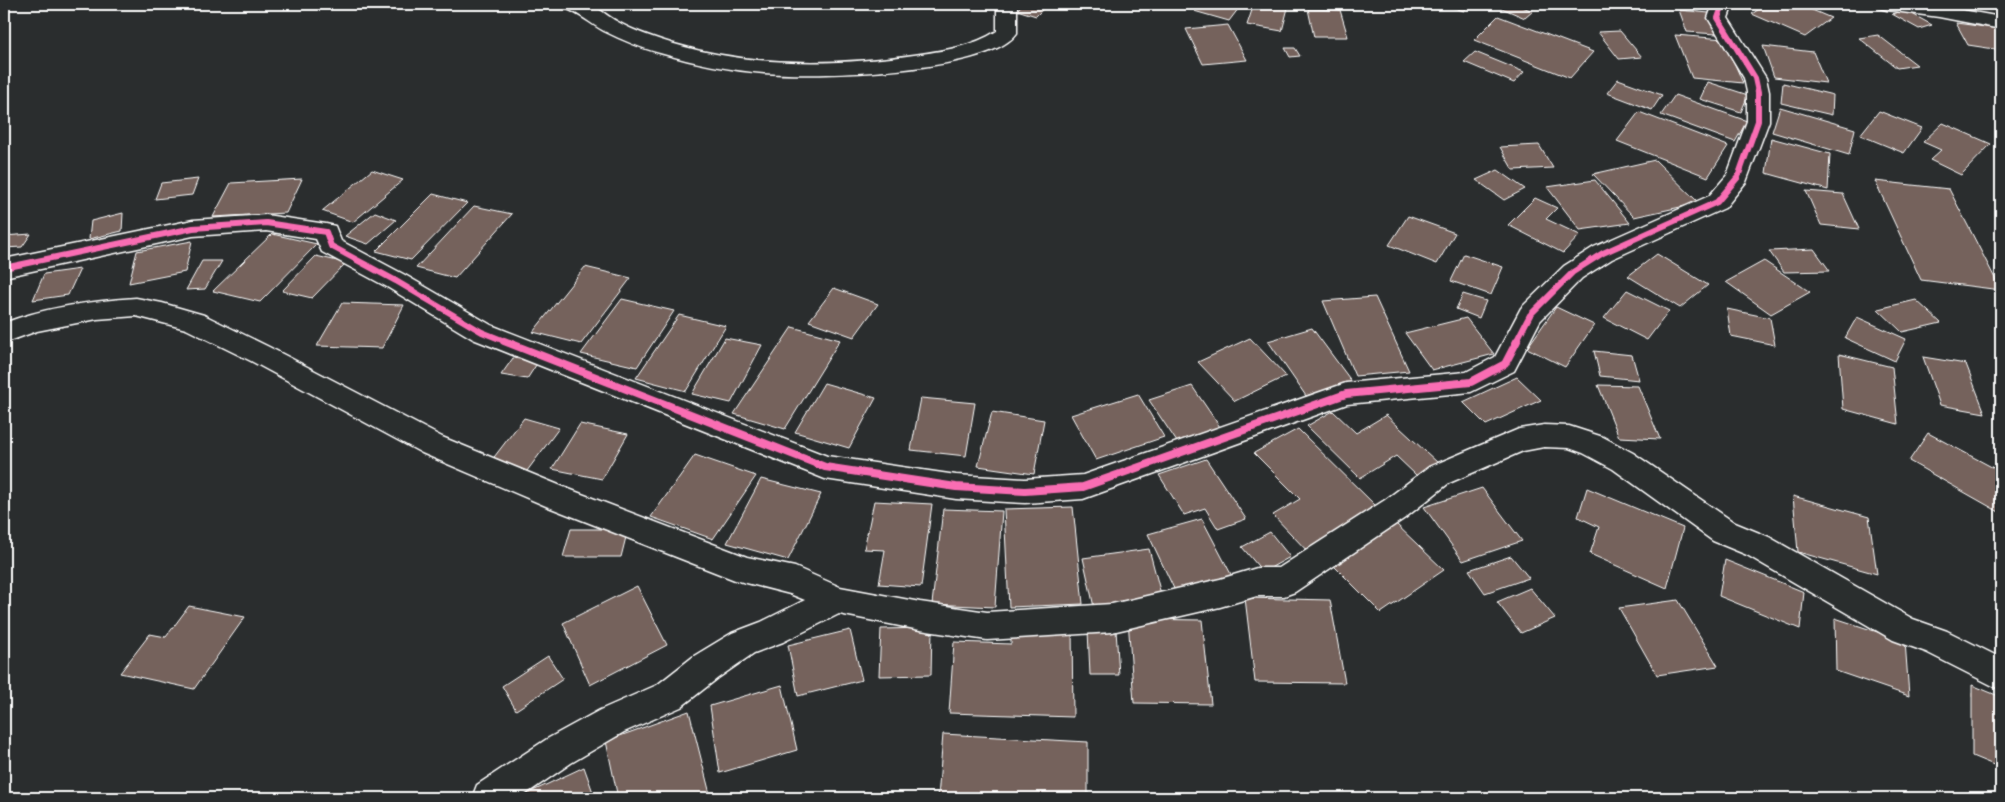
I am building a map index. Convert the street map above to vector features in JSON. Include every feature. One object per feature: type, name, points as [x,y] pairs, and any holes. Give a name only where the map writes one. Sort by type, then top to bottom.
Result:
[{"type":"street","points":[[572,4],[580,6],[604,23],[631,36],[703,58],[800,68],[838,68],[914,61],[972,51],[995,42],[1007,32],[1007,4]]},
{"type":"street","points":[[4,268],[193,228],[266,223],[326,232],[331,246],[396,281],[482,332],[825,466],[956,487],[1025,492],[1083,487],[1346,394],[1471,382],[1505,364],[1530,315],[1573,272],[1603,253],[1717,202],[1738,177],[1758,121],[1758,92],[1755,78],[1718,18],[1722,4]]},
{"type":"street","points":[[1887,4],[1939,11],[2001,23]]},
{"type":"street","points":[[1981,4],[2001,18]]},
{"type":"street","points":[[4,333],[33,322],[96,310],[136,307],[162,312],[195,322],[260,354],[432,445],[601,514],[746,570],[795,581],[838,600],[920,616],[987,626],[1112,618],[1220,593],[1257,582],[1284,582],[1395,508],[1439,475],[1519,440],[1544,436],[1569,437],[1593,445],[1623,461],[1731,536],[1758,546],[1904,630],[1936,641],[2001,675]]},
{"type":"street","points":[[490,798],[566,747],[612,721],[669,696],[706,667],[743,643],[772,632],[838,600]]},
{"type":"building","points":[[1023,4],[1048,4],[1036,16],[1017,10]]},
{"type":"building","points":[[1200,4],[1242,4],[1229,21],[1194,11]]},
{"type":"building","points":[[1254,4],[1289,4],[1282,31],[1247,25]]},
{"type":"building","points":[[1441,4],[1470,4],[1464,11]]},
{"type":"building","points":[[1500,4],[1515,4],[1533,11],[1525,18],[1497,6]]},
{"type":"building","points":[[1685,4],[1711,4],[1709,10]]},
{"type":"building","points":[[1766,4],[1798,4],[1831,18],[1805,37],[1752,14]]},
{"type":"building","points":[[1308,9],[1340,10],[1348,37],[1314,37]]},
{"type":"building","points":[[1679,10],[1709,13],[1717,34],[1687,32]]},
{"type":"building","points":[[1905,10],[1932,25],[1919,29],[1892,14]]},
{"type":"building","points":[[1498,16],[1593,52],[1570,78],[1474,40]]},
{"type":"building","points":[[1956,23],[2001,29],[2001,50],[1968,45]]},
{"type":"building","points":[[1228,25],[1247,60],[1203,64],[1186,29]]},
{"type":"building","points":[[1620,31],[1642,57],[1619,59],[1598,32]]},
{"type":"building","points":[[1675,35],[1724,39],[1743,83],[1692,78]]},
{"type":"building","points":[[1878,35],[1917,65],[1897,68],[1859,38]]},
{"type":"building","points":[[1763,46],[1813,52],[1826,83],[1774,77]]},
{"type":"building","points":[[1285,48],[1295,48],[1300,56],[1290,57]]},
{"type":"building","points":[[1475,52],[1524,72],[1514,83],[1464,62]]},
{"type":"building","points":[[1618,79],[1662,95],[1652,110],[1607,93]]},
{"type":"building","points":[[1708,82],[1748,95],[1741,112],[1700,99]]},
{"type":"building","points":[[1783,83],[1833,95],[1832,115],[1781,103]]},
{"type":"building","points":[[1675,95],[1747,121],[1735,142],[1661,115]]},
{"type":"building","points":[[1780,107],[1855,129],[1849,155],[1772,132]]},
{"type":"building","points":[[1879,111],[1922,128],[1904,153],[1860,135]]},
{"type":"building","points":[[1639,112],[1728,146],[1708,177],[1617,141]]},
{"type":"building","points":[[1943,123],[1991,144],[1961,175],[1930,160],[1941,150],[1923,142]]},
{"type":"building","points":[[1771,138],[1830,154],[1828,190],[1766,173]]},
{"type":"building","points":[[1539,145],[1553,168],[1513,170],[1500,147]]},
{"type":"building","points":[[1655,160],[1699,203],[1634,217],[1593,174]]},
{"type":"building","points":[[372,170],[403,180],[353,222],[322,211]]},
{"type":"building","points":[[1498,170],[1525,189],[1504,200],[1476,180]]},
{"type":"building","points":[[198,179],[192,195],[155,199],[161,183]]},
{"type":"building","points":[[302,179],[286,213],[213,217],[231,183]]},
{"type":"building","points":[[1595,180],[1630,223],[1580,230],[1547,187]]},
{"type":"building","points":[[1875,181],[1949,189],[2001,290],[1921,280]]},
{"type":"building","points":[[1806,191],[1843,194],[1859,229],[1821,225]]},
{"type":"building","points":[[433,194],[467,203],[411,260],[376,251]]},
{"type":"building","points":[[1535,198],[1557,208],[1546,219],[1580,235],[1563,253],[1508,225]]},
{"type":"building","points":[[474,206],[512,214],[455,278],[416,268]]},
{"type":"building","points":[[375,212],[396,220],[368,244],[345,236]]},
{"type":"building","points":[[123,213],[122,231],[89,239],[91,221]]},
{"type":"building","points":[[1408,216],[1455,233],[1437,264],[1389,245]]},
{"type":"building","points":[[31,234],[22,247],[4,248],[4,236]]},
{"type":"building","points":[[272,234],[317,244],[260,302],[213,291]]},
{"type":"building","points":[[192,241],[185,272],[129,283],[137,251]]},
{"type":"building","points":[[1814,249],[1830,271],[1784,272],[1769,251]]},
{"type":"building","points":[[1464,254],[1503,267],[1491,295],[1451,281]]},
{"type":"building","points":[[1657,254],[1708,285],[1680,308],[1628,276]]},
{"type":"building","points":[[316,256],[346,263],[312,298],[282,291]]},
{"type":"building","points":[[202,261],[222,261],[205,289],[186,290]]},
{"type":"building","points":[[1764,261],[1810,292],[1771,314],[1726,282]]},
{"type":"building","points":[[585,267],[631,278],[581,344],[533,332]]},
{"type":"building","points":[[80,269],[68,295],[33,300],[44,274]]},
{"type":"building","points":[[834,288],[878,304],[854,337],[809,321]]},
{"type":"building","points":[[1627,290],[1669,311],[1647,340],[1604,318]]},
{"type":"building","points":[[1463,294],[1486,301],[1479,318],[1456,309]]},
{"type":"building","points":[[1375,297],[1409,371],[1355,376],[1323,301]]},
{"type":"building","points":[[622,299],[674,311],[637,367],[581,354]]},
{"type":"building","points":[[1916,300],[1941,323],[1902,332],[1878,309]]},
{"type":"building","points":[[342,303],[404,305],[382,348],[317,346]]},
{"type":"building","points":[[1556,307],[1594,325],[1565,367],[1527,348]]},
{"type":"building","points":[[1727,309],[1770,318],[1775,345],[1731,336]]},
{"type":"building","points":[[679,315],[726,326],[686,391],[636,378]]},
{"type":"building","points":[[1857,317],[1906,339],[1895,361],[1845,338]]},
{"type":"building","points":[[1466,318],[1494,354],[1432,370],[1405,333]]},
{"type":"building","points":[[792,327],[840,340],[785,429],[734,414]]},
{"type":"building","points":[[1312,328],[1352,382],[1306,396],[1268,341]]},
{"type":"building","points":[[725,338],[762,345],[731,403],[692,394]]},
{"type":"building","points":[[1250,338],[1286,376],[1235,401],[1198,362]]},
{"type":"building","points":[[1594,351],[1632,355],[1639,380],[1600,376]]},
{"type":"building","points":[[1839,354],[1892,367],[1898,424],[1843,409]]},
{"type":"building","points":[[1923,357],[1966,364],[1985,413],[1940,405]]},
{"type":"building","points":[[513,358],[538,362],[527,379],[501,375]]},
{"type":"building","points":[[1517,377],[1541,400],[1486,425],[1463,402]]},
{"type":"building","points":[[824,383],[876,398],[849,448],[795,432]]},
{"type":"building","points":[[1598,385],[1638,386],[1660,439],[1619,437]]},
{"type":"building","points":[[1192,386],[1220,427],[1177,442],[1149,400]]},
{"type":"building","points":[[1138,394],[1164,437],[1096,460],[1071,415]]},
{"type":"building","points":[[921,398],[975,403],[966,456],[911,450]]},
{"type":"building","points":[[1333,411],[1356,433],[1386,415],[1438,463],[1417,476],[1396,456],[1360,478],[1307,426]]},
{"type":"building","points":[[992,412],[1044,420],[1034,474],[978,466]]},
{"type":"building","points":[[524,418],[559,428],[524,475],[488,465]]},
{"type":"building","points":[[580,424],[628,434],[602,479],[552,469]]},
{"type":"building","points":[[1298,429],[1381,511],[1310,554],[1273,515],[1300,499],[1254,453]]},
{"type":"building","points":[[1928,433],[2001,472],[2001,513],[1909,461]]},
{"type":"building","points":[[695,455],[756,476],[713,539],[651,517]]},
{"type":"building","points":[[1206,459],[1246,519],[1218,529],[1205,508],[1184,515],[1159,475]]},
{"type":"building","points":[[761,479],[821,494],[788,560],[727,543]]},
{"type":"building","points":[[1482,488],[1522,541],[1463,561],[1424,507]]},
{"type":"building","points":[[1587,488],[1683,528],[1667,588],[1590,554],[1599,527],[1578,517]]},
{"type":"building","points":[[1793,496],[1869,517],[1877,574],[1798,552]]},
{"type":"building","points":[[874,501],[932,504],[921,587],[879,584],[885,550],[864,549]]},
{"type":"building","points":[[1073,507],[1083,604],[1009,607],[1004,509]]},
{"type":"building","points":[[943,509],[1002,511],[995,607],[932,604]]},
{"type":"building","points":[[1202,519],[1233,578],[1177,595],[1148,534]]},
{"type":"building","points":[[1395,523],[1444,570],[1381,613],[1332,564]]},
{"type":"building","points":[[571,529],[628,529],[621,557],[563,557]]},
{"type":"building","points":[[1270,532],[1290,557],[1263,572],[1242,547]]},
{"type":"building","points":[[1149,549],[1162,598],[1094,607],[1083,558]]},
{"type":"building","points":[[1511,556],[1529,578],[1485,593],[1469,570]]},
{"type":"building","points":[[1725,560],[1804,592],[1800,629],[1719,596]]},
{"type":"building","points":[[637,586],[667,645],[590,685],[563,623]]},
{"type":"building","points":[[1530,588],[1555,618],[1521,633],[1497,602]]},
{"type":"building","points":[[1245,598],[1330,600],[1345,683],[1255,682]]},
{"type":"building","points":[[1678,600],[1718,666],[1657,675],[1619,608]]},
{"type":"building","points":[[189,606],[245,617],[194,689],[120,673],[150,634],[166,637]]},
{"type":"building","points":[[1835,618],[1905,641],[1909,696],[1836,671]]},
{"type":"building","points":[[1128,619],[1202,620],[1211,704],[1134,703]]},
{"type":"building","points":[[1011,627],[1072,629],[1073,717],[949,713],[954,642],[1011,644]]},
{"type":"building","points":[[932,628],[931,675],[879,676],[881,629]]},
{"type":"building","points":[[850,630],[862,680],[798,696],[788,645]]},
{"type":"building","points":[[1088,630],[1116,630],[1119,675],[1090,675]]},
{"type":"building","points":[[548,656],[563,679],[516,710],[502,686]]},
{"type":"building","points":[[782,685],[797,750],[720,773],[710,706]]},
{"type":"building","points":[[1972,685],[2001,697],[2001,768],[1972,756]]},
{"type":"building","points":[[689,711],[711,798],[618,798],[606,741]]},
{"type":"building","points":[[943,734],[1088,742],[1088,798],[938,798]]},
{"type":"building","points":[[584,767],[595,798],[518,798]]},
{"type":"cycle path","points":[[4,268],[193,228],[266,223],[326,232],[331,246],[396,281],[482,332],[825,467],[956,487],[1025,491],[1083,487],[1346,394],[1471,382],[1505,364],[1530,315],[1573,272],[1603,253],[1717,202],[1738,177],[1758,121],[1758,92],[1755,78],[1718,18],[1723,4]]}]
